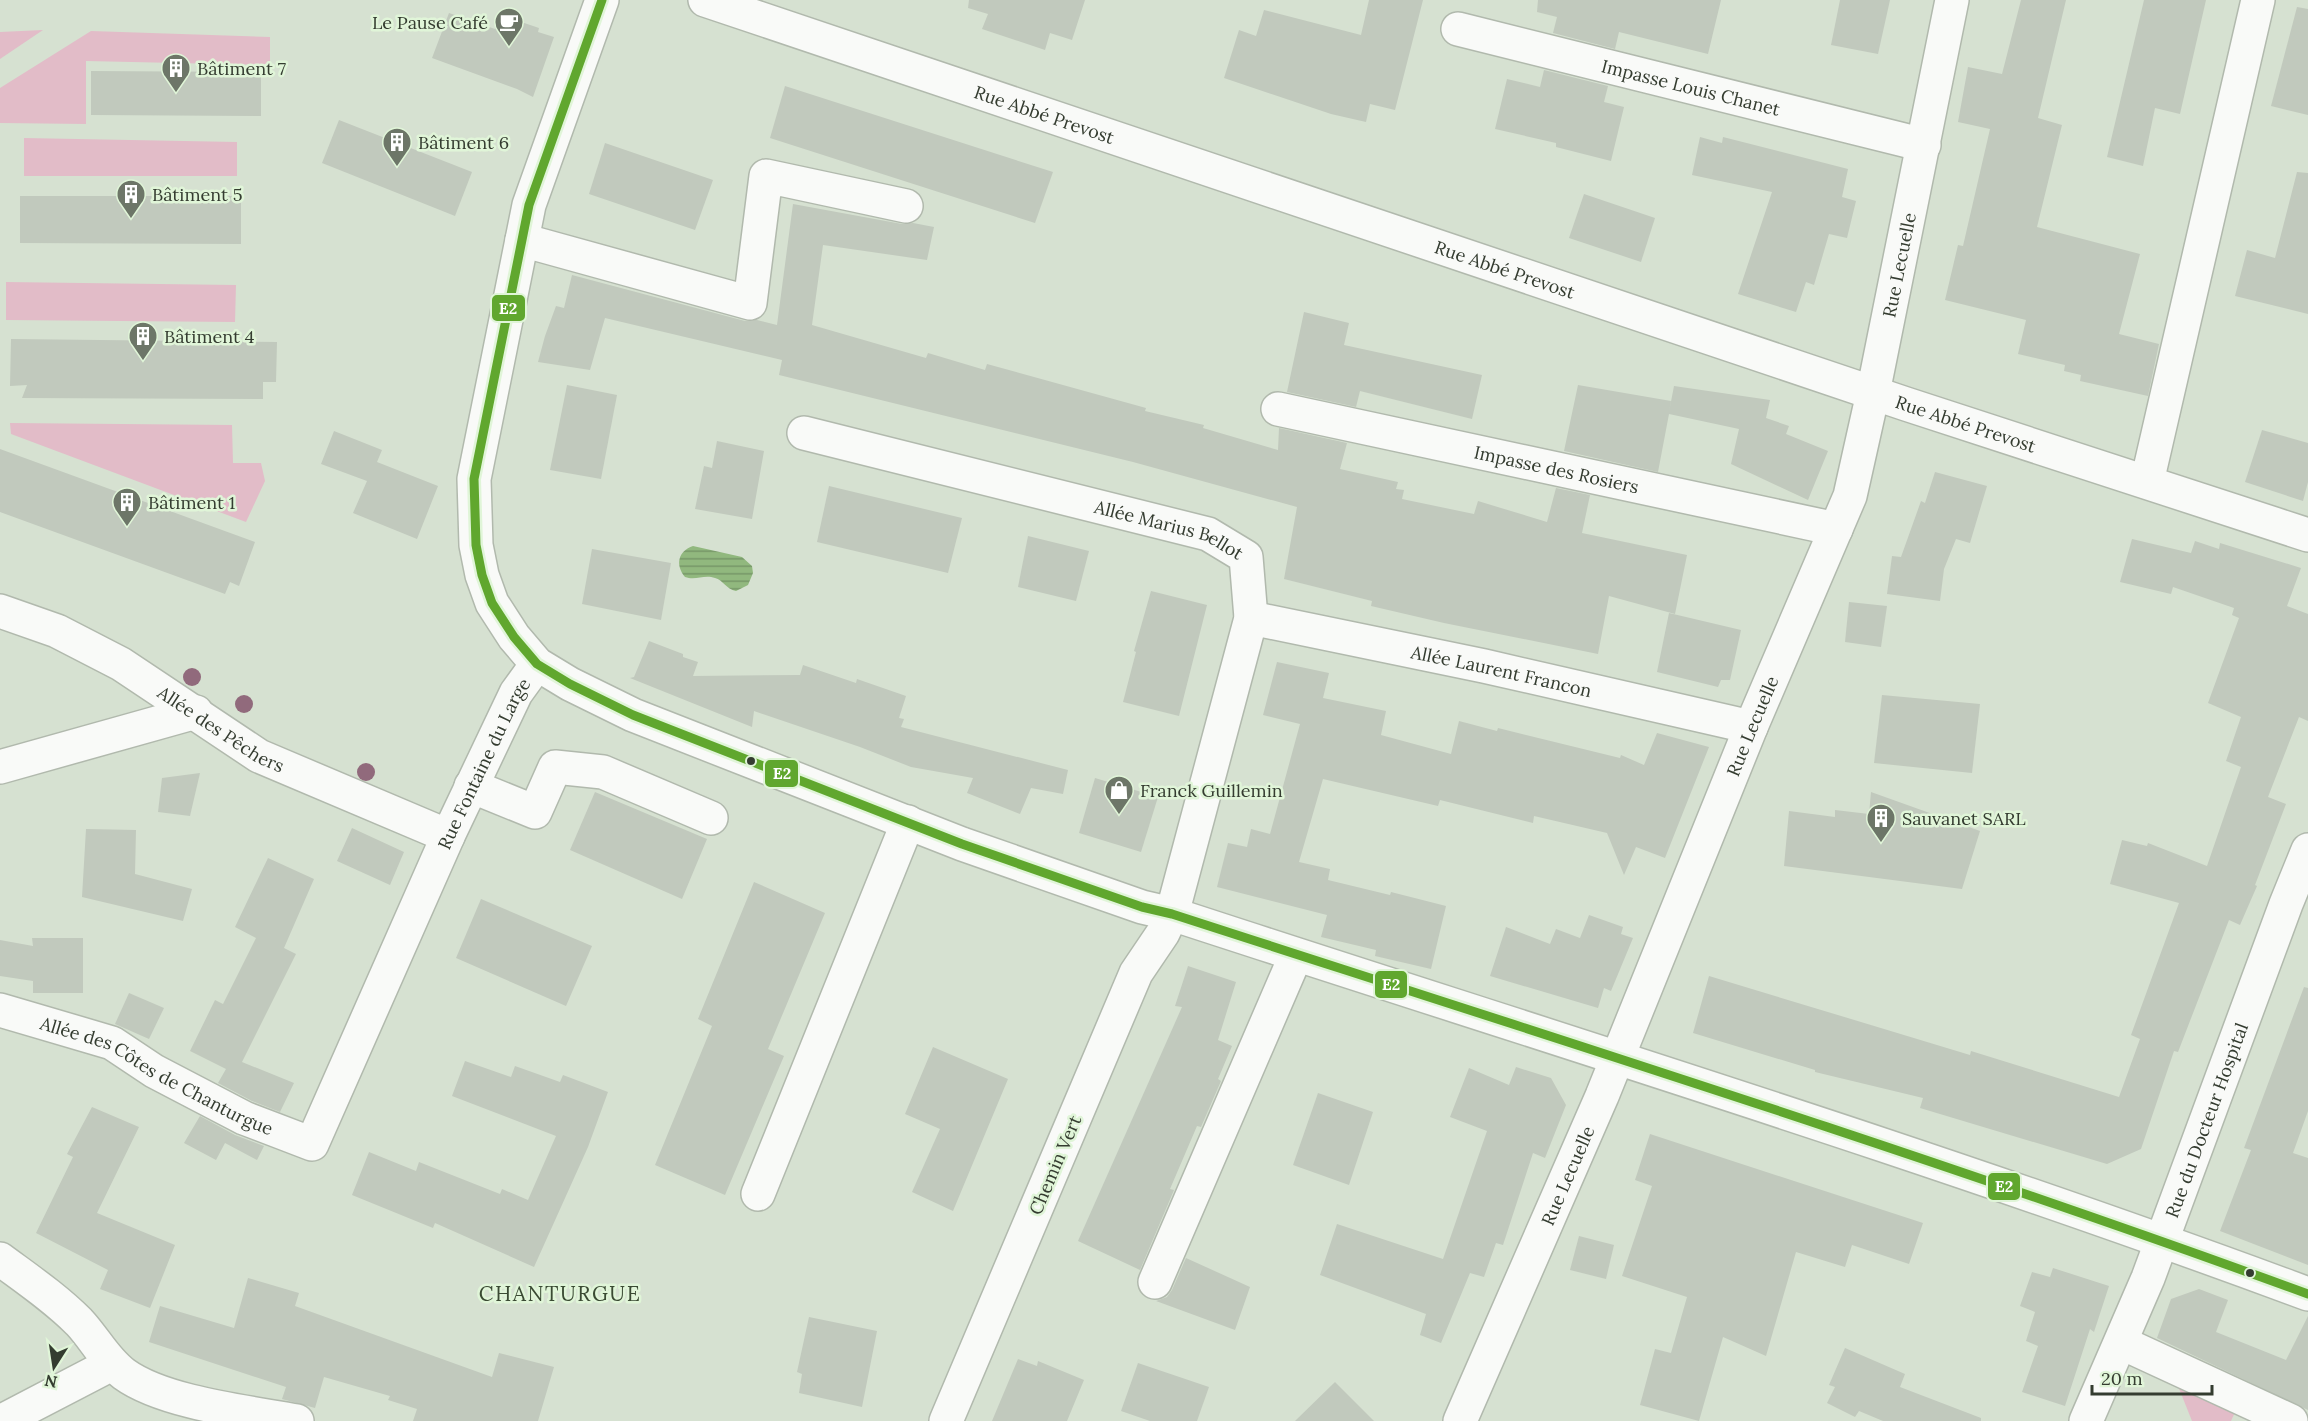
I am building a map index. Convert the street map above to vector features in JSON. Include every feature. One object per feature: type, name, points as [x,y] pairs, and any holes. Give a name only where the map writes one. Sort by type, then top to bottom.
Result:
[{"type":"street","name":"Rue Fontaine du Large","points":[[312,1144],[471,786],[516,693],[537,664],[514,636],[492,603],[482,575],[476,545],[474,479],[529,205],[602,0]]},
{"type":"street","name":"Rue Abbé Prevost","points":[[705,0],[1873,393],[2308,535]]},
{"type":"street","name":"Rue Lecuelle","points":[[1460,1421],[1617,1059],[1751,727],[1850,496],[1952,0]]},
{"type":"street","points":[[2147,482],[2258,0]]},
{"type":"street","name":"Impasse Louis Chanet","points":[[1458,29],[1924,145]]},
{"type":"street","points":[[522,240],[750,303],[766,176],[906,206]]},
{"type":"street","name":"Impasse des Rosiers","points":[[1278,409],[1836,529]]},
{"type":"street","name":"Allée Marius Bellot","points":[[804,433],[1208,534],[1246,557],[1251,618],[1172,914]]},
{"type":"street","name":"Allée des Pêchers","points":[[0,611],[57,631],[110,658],[196,712],[259,756],[448,836]]},
{"type":"street","name":"Allée Laurent Francon","points":[[1251,618],[1484,666],[1751,727]]},
{"type":"street","points":[[537,664],[570,684],[633,715],[985,852],[1142,907],[1172,914],[1617,1059],[2162,1240],[2308,1294]]},
{"type":"street","points":[[0,767],[196,712]]},
{"type":"street","points":[[471,786],[535,812],[555,767],[603,772],[711,818]]},
{"type":"street","points":[[758,1194],[908,822]]},
{"type":"street","name":"Rue du Docteur Hospital","points":[[2086,1421],[2122,1343],[2308,850]]},
{"type":"street","name":"Chemin Vert","points":[[946,1421],[1136,973],[1163,933],[1172,914]]},
{"type":"street","points":[[1155,1282],[1296,955]]},
{"type":"street","name":"Allée des Côtes de Chanturgue","points":[[0,1010],[112,1043],[154,1071],[244,1118],[312,1144]]},
{"type":"street","points":[[0,1259],[43,1290],[80,1323],[110,1362],[125,1375],[143,1385],[163,1408],[297,1421]]},
{"type":"street","points":[[2122,1343],[2291,1421]]},
{"type":"street","points":[[2,1421],[100,1370],[110,1362]]},
{"type":"shaded area","points":[[43,30],[0,59],[0,32]]},
{"type":"shaded area","points":[[91,31],[270,37],[270,65],[86,61],[86,124],[0,123],[0,88]]},
{"type":"shaded area","points":[[24,138],[237,142],[237,176],[24,176]]},
{"type":"shaded area","points":[[6,282],[236,285],[235,322],[6,320]]},
{"type":"shaded area","points":[[10,423],[232,425],[233,463],[261,463],[265,481],[246,522],[11,434]]},
{"type":"shaded area","points":[[693,546],[742,557],[752,566],[753,573],[748,585],[736,591],[715,578],[685,577],[679,563],[681,555]]},
{"type":"shaded area","points":[[2178,1386],[2235,1412],[2231,1421],[2192,1421]]},
{"type":"building","points":[[969,0],[1085,0],[1072,40],[1050,33],[1045,50],[982,29],[988,14],[968,8]]},
{"type":"building","points":[[1369,0],[1423,0],[1395,110],[1370,104],[1366,122],[1331,114],[1224,78],[1239,30],[1256,36],[1264,10],[1361,35]]},
{"type":"building","points":[[1538,0],[1721,0],[1708,54],[1619,32],[1615,49],[1553,33],[1557,17],[1537,12]]},
{"type":"building","points":[[1840,0],[1890,0],[1878,54],[1831,45]]},
{"type":"building","points":[[2021,0],[2066,0],[2038,118],[2062,125],[2037,227],[2140,254],[2119,334],[2159,344],[2148,396],[2080,381],[2081,375],[2064,371],[2065,365],[2018,354],[2026,320],[1945,300],[1958,245],[1963,246],[1990,129],[1958,122],[1968,67],[2002,74]]},
{"type":"building","points":[[2144,0],[2206,0],[2180,114],[2155,108],[2143,166],[2107,157]]},
{"type":"building","points":[[2297,7],[2308,9],[2308,115],[2271,106]]},
{"type":"building","points":[[449,13],[495,29],[501,15],[539,28],[538,32],[554,37],[533,97],[432,58]]},
{"type":"building","points":[[1544,70],[1608,86],[1604,102],[1624,107],[1611,161],[1556,147],[1556,143],[1495,129],[1507,79],[1540,87]]},
{"type":"building","name":"Bâtiment 7","points":[[91,71],[261,72],[261,116],[91,115]]},
{"type":"building","points":[[785,86],[1053,172],[1035,223],[770,138]]},
{"type":"building","name":"Bâtiment 6","points":[[339,120],[472,172],[455,216],[322,163]]},
{"type":"building","points":[[1700,137],[1722,143],[1723,137],[1848,169],[1842,197],[1856,201],[1847,238],[1829,234],[1814,285],[1806,282],[1796,312],[1738,294],[1772,192],[1692,175]]},
{"type":"building","points":[[605,143],[713,180],[695,230],[589,194]]},
{"type":"building","points":[[2297,172],[2308,173],[2308,314],[2235,296],[2247,250],[2275,258]]},
{"type":"building","points":[[1584,194],[1655,218],[1641,262],[1569,238]]},
{"type":"building","name":"Bâtiment 5","points":[[20,196],[241,196],[241,244],[20,243]]},
{"type":"building","points":[[793,204],[902,224],[913,223],[934,227],[927,260],[823,245],[812,325],[926,358],[928,353],[985,370],[987,364],[1146,408],[1145,411],[1204,425],[1203,428],[1278,450],[1279,428],[1347,443],[1340,469],[1398,482],[1396,489],[1404,490],[1402,499],[1474,514],[1478,501],[1547,522],[1556,488],[1590,495],[1582,533],[1687,555],[1675,614],[1609,596],[1598,654],[1444,623],[1371,606],[1372,601],[1284,579],[1297,507],[1133,462],[779,375],[782,360],[605,318],[590,370],[538,362],[556,306],[564,308],[572,275],[745,321],[757,320],[777,325]]},
{"type":"building","points":[[1304,312],[1349,323],[1344,345],[1482,375],[1472,419],[1360,391],[1356,407],[1287,392]]},
{"type":"building","name":"Bâtiment 4","points":[[11,339],[277,342],[276,382],[263,382],[263,399],[22,398],[27,385],[10,386]]},
{"type":"building","points":[[567,385],[617,395],[601,479],[550,470]]},
{"type":"building","points":[[1578,385],[1671,401],[1669,412],[1674,386],[1770,400],[1766,418],[1789,426],[1786,434],[1828,451],[1808,500],[1731,464],[1739,429],[1669,414],[1658,472],[1564,451]]},
{"type":"building","points":[[2262,430],[2308,443],[2308,482],[2303,501],[2245,482]]},
{"type":"building","points":[[334,431],[382,450],[377,462],[438,486],[417,539],[353,513],[367,481],[321,464]]},
{"type":"building","points":[[717,441],[764,451],[752,519],[695,509],[704,466],[712,468]]},
{"type":"building","name":"Bâtiment 1","points":[[0,449],[255,542],[239,586],[230,582],[225,594],[0,512]]},
{"type":"building","points":[[1935,472],[1987,486],[1970,543],[1956,539],[1944,569],[1940,601],[1887,594],[1892,556],[1901,557],[1921,501],[1925,503]]},
{"type":"building","points":[[829,486],[962,518],[948,573],[817,542]]},
{"type":"building","points":[[1028,536],[1089,551],[1076,601],[1018,587]]},
{"type":"building","points":[[2132,539],[2191,553],[2195,541],[2219,549],[2220,543],[2301,568],[2287,606],[2308,614],[2308,721],[2299,717],[2268,797],[2286,804],[2255,885],[2257,886],[2240,925],[2229,920],[2178,1052],[2174,1051],[2141,1149],[2107,1164],[1920,1108],[1923,1098],[1815,1072],[1815,1070],[1693,1033],[1709,976],[1970,1055],[1971,1051],[2119,1097],[2140,1039],[2131,1035],[2179,903],[2110,884],[2122,840],[2147,846],[2148,843],[2207,866],[2241,767],[2226,761],[2241,717],[2208,703],[2239,618],[2232,615],[2234,608],[2173,587],[2171,594],[2120,582]]},
{"type":"building","points":[[592,549],[671,563],[661,620],[582,604]]},
{"type":"building","points":[[1151,591],[1207,605],[1179,716],[1123,702],[1136,652],[1134,651]]},
{"type":"building","points":[[1849,602],[1887,606],[1881,647],[1845,642]]},
{"type":"building","points":[[1669,613],[1741,630],[1730,680],[1721,680],[1718,687],[1657,672]]},
{"type":"building","points":[[649,641],[698,662],[693,676],[800,675],[803,665],[856,683],[857,679],[906,696],[899,718],[904,719],[901,727],[1068,770],[1063,794],[1031,788],[1020,814],[967,793],[973,778],[911,767],[754,711],[752,727],[630,678],[634,677]]},
{"type":"building","points":[[1277,662],[1329,673],[1323,698],[1386,711],[1381,735],[1451,754],[1459,721],[1497,731],[1498,728],[1620,758],[1621,755],[1644,765],[1657,733],[1709,747],[1665,858],[1636,847],[1624,875],[1607,833],[1534,816],[1533,823],[1440,800],[1438,806],[1323,779],[1299,862],[1330,869],[1328,880],[1390,895],[1391,892],[1446,906],[1431,969],[1375,956],[1376,950],[1321,937],[1327,915],[1217,887],[1228,843],[1247,847],[1251,829],[1270,834],[1300,724],[1263,715]]},
{"type":"building","points":[[1882,695],[1980,704],[1972,773],[1874,763]]},
{"type":"building","points":[[200,773],[190,816],[158,812],[162,778]]},
{"type":"building","points":[[1095,778],[1158,797],[1141,852],[1079,833]]},
{"type":"building","points":[[595,792],[707,839],[682,899],[570,850]]},
{"type":"building","name":"Sauvanet SARL","points":[[1871,792],[1980,831],[1962,889],[1784,866],[1789,811],[1835,817],[1835,810],[1869,814]]},
{"type":"building","points":[[352,828],[404,852],[390,885],[337,861]]},
{"type":"building","points":[[86,829],[136,830],[135,874],[192,889],[183,921],[82,897]]},
{"type":"building","points":[[268,858],[314,879],[284,948],[296,954],[242,1062],[294,1083],[280,1112],[252,1101],[218,1083],[226,1069],[190,1051],[215,1000],[223,1004],[256,938],[235,927]]},
{"type":"building","points":[[754,882],[825,913],[768,1049],[784,1056],[725,1195],[655,1165],[712,1026],[698,1019]]},
{"type":"building","points":[[481,899],[592,946],[566,1006],[456,958]]},
{"type":"building","points":[[1589,915],[1623,927],[1621,934],[1633,938],[1611,991],[1604,988],[1598,1008],[1490,976],[1506,927],[1550,944],[1556,929],[1580,938]]},
{"type":"building","points":[[32,938],[83,938],[83,993],[33,993],[33,981],[0,976],[0,940],[33,946]]},
{"type":"building","points":[[1188,966],[1236,982],[1218,1040],[1232,1046],[1218,1079],[1221,1081],[1201,1127],[1197,1126],[1170,1189],[1174,1190],[1140,1270],[1078,1241],[1182,1007],[1175,1006]]},
{"type":"building","points":[[2304,987],[2308,988],[2308,1111],[2293,1153],[2308,1158],[2308,1265],[2220,1231],[2251,1150],[2244,1148]]},
{"type":"building","points":[[129,993],[164,1008],[149,1039],[115,1024]]},
{"type":"building","points":[[933,1047],[1008,1079],[953,1211],[912,1192],[940,1129],[905,1114]]},
{"type":"building","points":[[465,1061],[511,1077],[515,1066],[560,1082],[563,1075],[608,1092],[588,1147],[534,1267],[435,1223],[433,1228],[352,1195],[369,1152],[416,1171],[419,1162],[500,1194],[502,1189],[528,1200],[556,1136],[452,1096]]},
{"type":"building","points":[[1516,1067],[1551,1078],[1566,1105],[1545,1158],[1533,1153],[1503,1245],[1496,1243],[1484,1277],[1470,1273],[1441,1343],[1420,1335],[1426,1314],[1320,1275],[1337,1224],[1443,1259],[1487,1131],[1450,1117],[1469,1068],[1509,1085]]},
{"type":"building","points":[[1318,1093],[1373,1112],[1349,1185],[1293,1165]]},
{"type":"building","points":[[92,1107],[139,1127],[97,1213],[175,1245],[150,1308],[100,1289],[108,1270],[36,1233],[73,1157],[67,1154]]},
{"type":"building","points":[[200,1116],[235,1135],[264,1146],[257,1160],[225,1143],[216,1160],[184,1143]]},
{"type":"building","points":[[1650,1134],[1923,1223],[1909,1264],[1852,1245],[1845,1267],[1796,1252],[1766,1356],[1723,1337],[1699,1421],[1640,1405],[1655,1349],[1671,1353],[1687,1297],[1622,1276],[1652,1186],[1635,1180]]},
{"type":"building","points":[[1579,1236],[1614,1245],[1606,1279],[1570,1270]]},
{"type":"building","points":[[1186,1258],[1250,1287],[1235,1330],[1156,1301],[1167,1297],[1172,1290]]},
{"type":"building","points":[[2053,1268],[2109,1286],[2094,1332],[2090,1329],[2065,1406],[2022,1392],[2038,1346],[2026,1341],[2035,1312],[2020,1306],[2032,1272],[2050,1277]]},
{"type":"building","points":[[248,1278],[299,1293],[295,1306],[492,1377],[499,1353],[554,1367],[538,1421],[413,1421],[417,1409],[388,1400],[390,1396],[324,1377],[315,1408],[282,1399],[286,1387],[149,1342],[160,1306],[234,1328]]},
{"type":"building","points":[[2199,1289],[2228,1300],[2216,1332],[2286,1360],[2308,1316],[2308,1410],[2157,1338],[2171,1299]]},
{"type":"building","points":[[809,1317],[877,1331],[862,1407],[799,1393],[802,1374],[797,1372]]},
{"type":"building","points":[[1845,1348],[1905,1374],[1900,1387],[1981,1418],[1981,1421],[1883,1421],[1859,1411],[1855,1417],[1827,1403],[1835,1387],[1829,1385]]},
{"type":"building","points":[[1018,1359],[1037,1366],[1038,1361],[1084,1380],[1067,1421],[992,1421]]},
{"type":"building","points":[[1138,1363],[1209,1387],[1197,1421],[1150,1421],[1121,1411]]},
{"type":"building","points":[[1335,1382],[1374,1421],[1295,1421]]},
{"type":"transit line","name":"E2","points":[[602,0],[529,205],[474,479],[476,545],[482,575],[492,603],[514,637],[537,664],[570,684],[633,715],[962,844],[1142,907],[1172,914],[1884,1146],[2308,1294]]},
{"type":"place","name":"Le Pause Café","points":[[509,48]]},
{"type":"place","name":"Bâtiment 7","points":[[176,94]]},
{"type":"place","name":"Bâtiment 6","points":[[397,168]]},
{"type":"place","name":"Bâtiment 5","points":[[131,220]]},
{"type":"place","name":"Bâtiment 4","points":[[143,362]]},
{"type":"place","name":"Bâtiment 1","points":[[127,528]]},
{"type":"place","name":"Franck Guillemin","points":[[1119,816]]},
{"type":"place","name":"Sauvanet SARL","points":[[1881,844]]},
{"type":"district","name":"CHANTURGUE","points":[[560,1293]]}]
